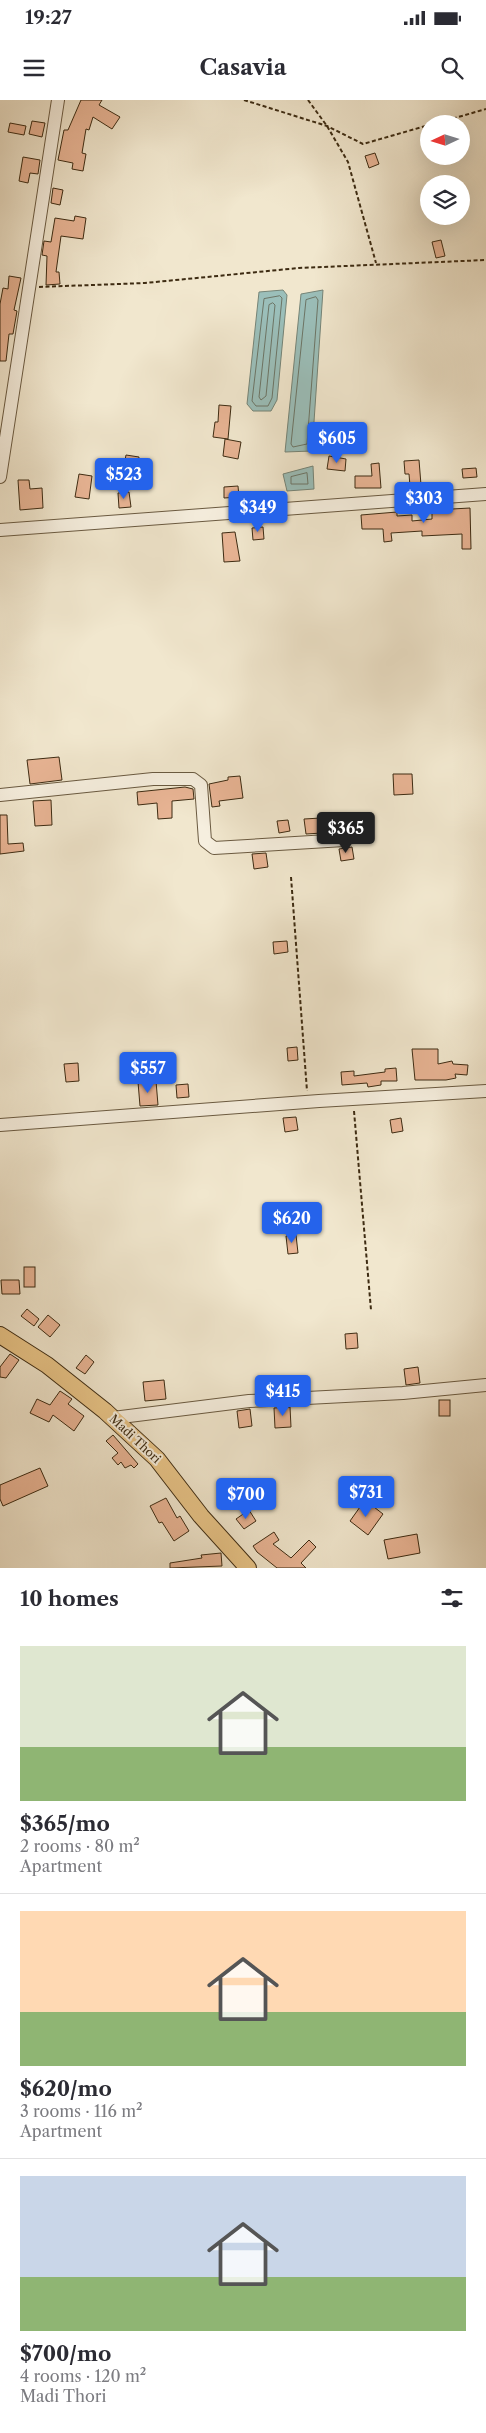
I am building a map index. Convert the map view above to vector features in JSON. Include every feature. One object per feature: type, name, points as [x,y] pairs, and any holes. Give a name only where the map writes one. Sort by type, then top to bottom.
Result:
[{"type":"main road","name":"Madi Thori","points":[[0,1335],[47,1365],[113,1418],[157,1459],[201,1516],[248,1568]]},
{"type":"street","points":[[0,477],[58,100]]},
{"type":"street","points":[[0,530],[486,494]]},
{"type":"street","points":[[0,795],[153,779],[193,779],[200,785],[206,841],[214,848],[344,840]]},
{"type":"street","points":[[0,1125],[486,1091]]},
{"type":"street","points":[[113,1418],[249,1401],[403,1393],[486,1385]]},
{"type":"path","points":[[244,100],[327,126],[362,144],[420,128]]},
{"type":"path","points":[[308,100],[327,126],[348,162],[376,263]]},
{"type":"path","points":[[467,115],[486,110]]},
{"type":"path","points":[[29,287],[145,283],[299,268],[376,263],[486,260]]},
{"type":"path","points":[[291,877],[308,1102]]},
{"type":"path","points":[[353,1099],[371,1310]]},
{"type":"water","points":[[283,290],[287,295],[277,400],[271,411],[253,411],[247,404],[259,292]]},
{"type":"water","points":[[323,290],[312,451],[285,452],[301,294]]},
{"type":"water","points":[[313,466],[314,489],[287,491],[283,474]]},
{"type":"building","points":[[81,100],[102,100],[99,105],[120,117],[112,129],[93,117],[89,130],[86,129],[82,153],[86,154],[83,171],[72,169],[73,163],[58,160],[64,130],[68,130]]},
{"type":"building","points":[[32,121],[45,123],[42,137],[29,134]]},
{"type":"building","points":[[10,123],[26,126],[24,135],[8,132]]},
{"type":"building","points":[[375,153],[379,164],[369,168],[365,156]]},
{"type":"building","points":[[23,157],[40,160],[38,174],[30,173],[28,183],[19,181]]},
{"type":"building","points":[[53,188],[63,190],[60,205],[51,203]]},
{"type":"building","points":[[75,216],[86,218],[83,239],[61,236],[56,272],[59,272],[60,284],[46,285],[47,256],[42,255],[44,241],[51,242],[55,218],[74,221]]},
{"type":"building","points":[[441,240],[445,256],[436,258],[432,242]]},
{"type":"building","points":[[9,276],[21,278],[14,310],[17,311],[13,334],[9,334],[6,361],[0,361],[0,304],[3,288],[8,289]]},
{"type":"building","points":[[219,405],[231,406],[228,439],[213,437],[215,422],[218,422]]},
{"type":"building","points":[[225,439],[241,442],[238,459],[223,456]]},
{"type":"building","points":[[126,455],[139,457],[136,478],[122,476]]},
{"type":"building","points":[[329,456],[346,459],[345,471],[327,469]]},
{"type":"building","points":[[419,460],[421,485],[410,486],[409,474],[405,474],[404,461]]},
{"type":"building","points":[[379,463],[381,488],[355,488],[355,476],[372,476],[371,464]]},
{"type":"building","points":[[476,468],[477,477],[463,478],[462,469]]},
{"type":"building","points":[[79,474],[92,476],[89,499],[75,497]]},
{"type":"building","points":[[18,480],[29,480],[30,489],[42,488],[43,508],[20,510]]},
{"type":"building","points":[[238,486],[239,497],[224,498],[224,487]]},
{"type":"building","points":[[129,492],[131,507],[119,508],[118,493]]},
{"type":"building","points":[[451,506],[452,509],[470,508],[471,549],[462,549],[462,534],[422,536],[422,531],[391,533],[392,541],[384,542],[383,529],[362,529],[361,515],[397,512],[397,516],[412,515],[412,521],[432,519],[432,507]]},
{"type":"building","points":[[263,527],[264,539],[253,540],[252,528]]},
{"type":"building","points":[[235,532],[240,561],[224,562],[222,533]]},
{"type":"building","points":[[59,757],[62,780],[30,784],[27,760]]},
{"type":"building","points":[[393,774],[412,774],[413,794],[394,795]]},
{"type":"building","points":[[240,776],[243,798],[219,801],[220,806],[212,807],[209,784],[228,780],[228,777]]},
{"type":"building","points":[[185,787],[193,789],[194,799],[172,801],[172,818],[158,819],[157,803],[138,805],[137,792]]},
{"type":"building","points":[[51,800],[52,825],[35,826],[33,801]]},
{"type":"building","points":[[0,815],[7,815],[8,844],[23,843],[24,851],[0,854]]},
{"type":"building","points":[[321,818],[322,833],[306,834],[304,819]]},
{"type":"building","points":[[288,820],[290,831],[279,833],[277,821]]},
{"type":"building","points":[[352,847],[354,859],[341,861],[339,849]]},
{"type":"building","points":[[266,853],[268,867],[254,869],[252,854]]},
{"type":"building","points":[[287,941],[288,952],[274,954],[273,942]]},
{"type":"building","points":[[297,1047],[298,1060],[288,1061],[287,1048]]},
{"type":"building","points":[[412,1049],[438,1049],[438,1064],[452,1061],[453,1064],[468,1065],[467,1075],[455,1074],[456,1078],[446,1080],[415,1080]]},
{"type":"building","points":[[78,1063],[79,1081],[66,1082],[64,1064]]},
{"type":"building","points":[[396,1068],[397,1081],[381,1081],[381,1085],[368,1087],[367,1083],[342,1085],[341,1072],[354,1071],[354,1076],[385,1072],[385,1069]]},
{"type":"building","points":[[156,1081],[158,1105],[140,1106],[138,1082]]},
{"type":"building","points":[[188,1084],[189,1097],[177,1098],[176,1085]]},
{"type":"building","points":[[296,1117],[298,1130],[285,1132],[283,1118]]},
{"type":"building","points":[[401,1118],[403,1131],[392,1133],[390,1120]]},
{"type":"building","points":[[296,1235],[298,1253],[288,1254],[286,1236]]},
{"type":"building","points":[[24,1267],[35,1267],[35,1287],[24,1287]]},
{"type":"building","points":[[1,1280],[19,1280],[20,1294],[2,1294]]},
{"type":"building","points":[[27,1309],[39,1319],[34,1326],[21,1316]]},
{"type":"building","points":[[48,1315],[60,1325],[50,1337],[38,1327]]},
{"type":"building","points":[[357,1333],[358,1348],[346,1349],[345,1334]]},
{"type":"building","points":[[10,1354],[19,1360],[6,1378],[0,1377],[0,1367]]},
{"type":"building","points":[[86,1355],[94,1362],[85,1374],[76,1368]]},
{"type":"building","points":[[418,1367],[420,1383],[406,1385],[404,1369]]},
{"type":"building","points":[[164,1380],[166,1399],[145,1401],[143,1382]]},
{"type":"building","points":[[60,1391],[72,1399],[68,1404],[84,1416],[74,1431],[53,1415],[49,1422],[30,1413],[37,1399],[50,1405]]},
{"type":"building","points":[[439,1400],[450,1400],[450,1416],[439,1416]]},
{"type":"building","points":[[290,1407],[291,1427],[275,1428],[274,1408]]},
{"type":"building","points":[[250,1409],[252,1426],[239,1428],[237,1411]]},
{"type":"building","points":[[113,1435],[138,1464],[134,1468],[131,1465],[125,1468],[121,1462],[118,1465],[112,1458],[118,1453],[106,1441]]},
{"type":"building","points":[[40,1468],[48,1486],[3,1506],[0,1499],[0,1485]]},
{"type":"building","points":[[166,1498],[177,1518],[180,1516],[189,1531],[174,1541],[162,1522],[159,1523],[150,1506]]},
{"type":"building","points":[[365,1500],[383,1514],[368,1535],[350,1521]]},
{"type":"building","points":[[249,1510],[256,1521],[244,1529],[236,1519]]},
{"type":"building","points":[[274,1532],[279,1540],[273,1544],[291,1558],[309,1540],[316,1547],[301,1563],[306,1568],[277,1568],[257,1552],[253,1546]]},
{"type":"building","points":[[417,1534],[420,1553],[388,1559],[384,1540]]},
{"type":"building","points":[[221,1553],[222,1566],[170,1568],[170,1563],[202,1558],[201,1555]]}]
